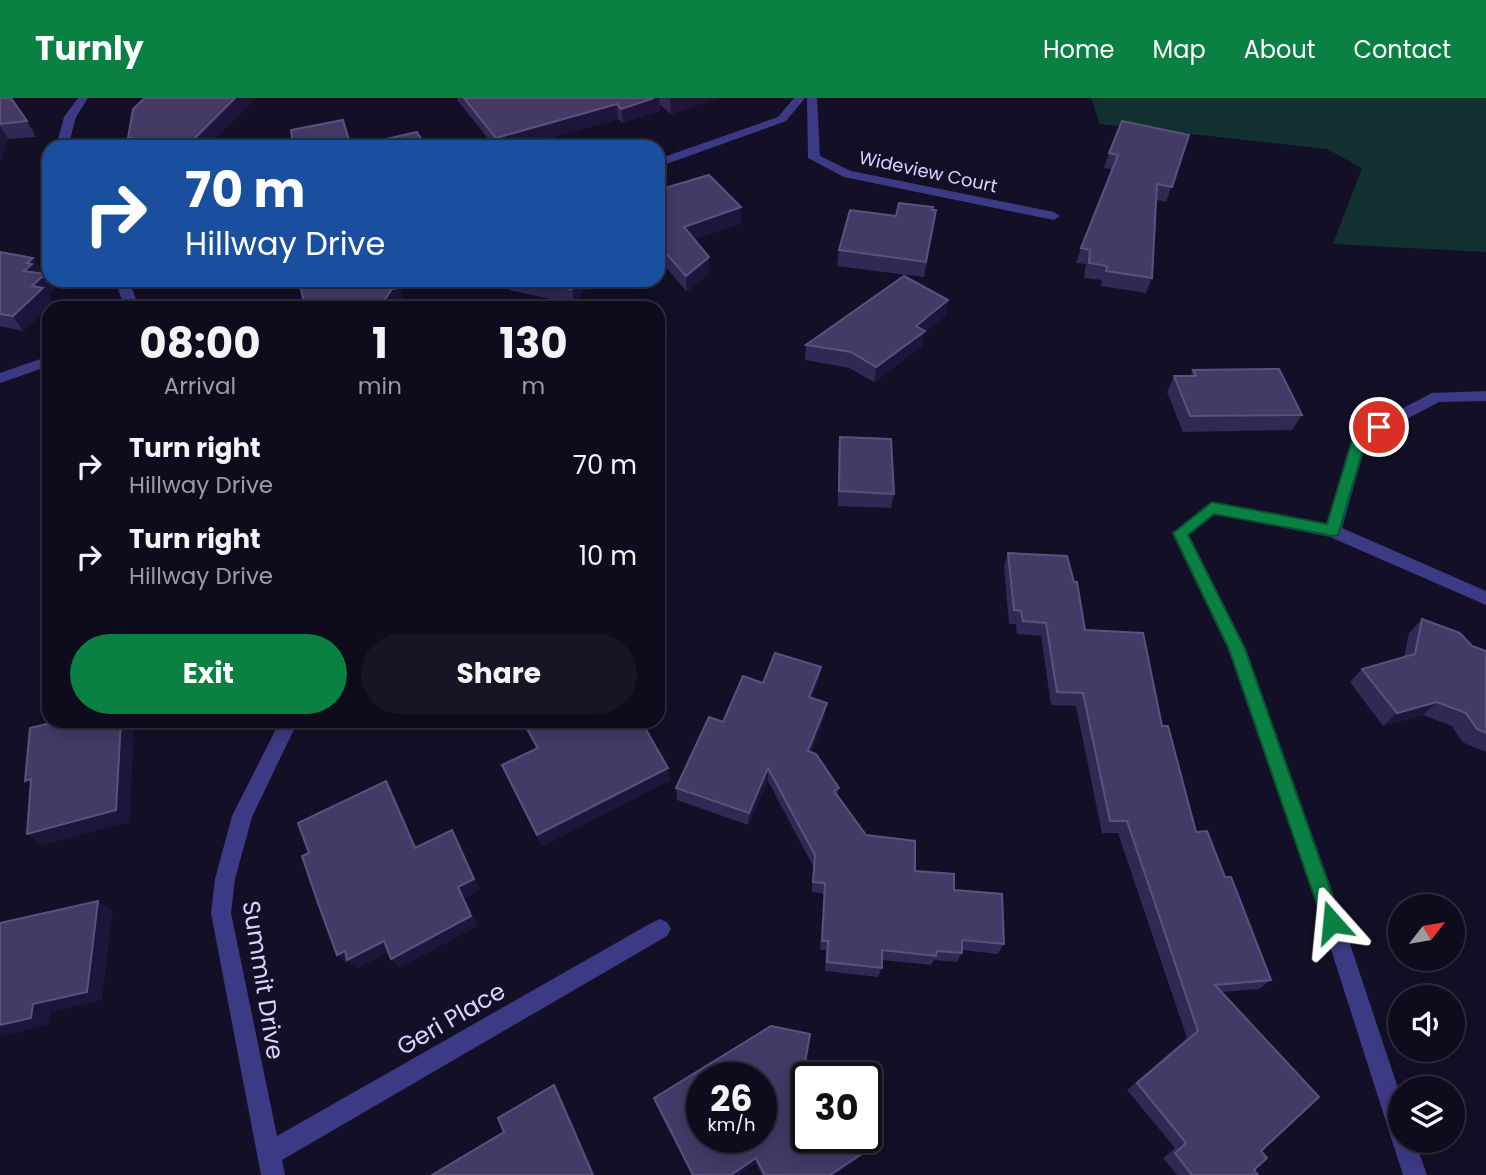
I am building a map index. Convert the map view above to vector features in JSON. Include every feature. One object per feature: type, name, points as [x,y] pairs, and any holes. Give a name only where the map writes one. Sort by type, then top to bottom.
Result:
[{"type":"street","points":[[64,140],[70,117],[83,98]]},
{"type":"street","points":[[665,161],[782,119],[800,98]]},
{"type":"street","name":"Wideview Court","points":[[812,98],[814,158],[848,174],[1054,216]]},
{"type":"street","points":[[0,378],[42,363]]},
{"type":"street","points":[[1333,531],[1360,437],[1437,397],[1486,396]]},
{"type":"street","points":[[1388,1093],[1324,897],[1237,649],[1180,533],[1212,508],[1333,531],[1486,598]]},
{"type":"street","name":"Summit Drive","points":[[270,1165],[221,913],[225,879],[242,816],[286,728]]},
{"type":"street","name":"Geri Place","points":[[270,1165],[660,929]]},
{"type":"street","points":[[1408,1153],[1415,1175]]},
{"type":"green space","points":[[1091,98],[1486,98],[1486,252],[1333,244],[1362,168],[1327,149],[1100,124]]},
{"type":"building","points":[[0,98],[11,98],[27,121],[0,124]]},
{"type":"building","points":[[145,98],[235,98],[193,140],[132,140],[128,138],[133,109]]},
{"type":"building","points":[[464,98],[654,98],[621,109],[617,104],[496,138]]},
{"type":"building","points":[[343,120],[349,140],[292,140],[291,130]]},
{"type":"building","points":[[1122,121],[1189,135],[1172,187],[1157,184],[1152,278],[1106,271],[1107,266],[1089,263],[1090,250],[1081,248],[1118,155],[1109,153]]},
{"type":"building","points":[[417,132],[422,140],[382,140]]},
{"type":"building","points":[[709,175],[741,207],[684,227],[709,257],[686,276],[665,252],[665,188]]},
{"type":"building","points":[[899,203],[933,207],[932,210],[936,210],[926,262],[839,250],[850,210],[896,216]]},
{"type":"building","points":[[0,252],[33,258],[27,263],[32,264],[24,271],[42,274],[32,286],[43,288],[13,316],[0,314]]},
{"type":"building","points":[[904,276],[948,300],[916,326],[925,331],[876,367],[851,352],[806,345]]},
{"type":"building","points":[[300,287],[399,288],[392,289],[384,301],[304,301]]},
{"type":"building","points":[[1279,369],[1302,415],[1190,416],[1174,376],[1196,376],[1193,370]]},
{"type":"building","points":[[840,437],[891,439],[894,494],[839,491]]},
{"type":"building","points":[[1008,553],[1067,556],[1074,582],[1077,582],[1085,630],[1143,633],[1162,726],[1168,726],[1196,832],[1207,831],[1225,877],[1231,877],[1271,980],[1215,985],[1319,1097],[1261,1151],[1267,1158],[1254,1170],[1258,1175],[1192,1175],[1175,1153],[1186,1143],[1137,1083],[1198,1031],[1127,821],[1110,821],[1083,693],[1057,692],[1046,623],[1023,621],[1021,611],[1014,610]]},
{"type":"building","points":[[1422,619],[1460,633],[1472,646],[1486,651],[1486,733],[1477,729],[1466,713],[1437,702],[1397,713],[1362,669],[1415,654]]},
{"type":"building","points":[[775,653],[821,667],[809,697],[827,703],[808,751],[816,754],[839,788],[834,791],[866,835],[915,841],[915,871],[954,874],[954,890],[1002,894],[1004,944],[962,940],[962,953],[937,951],[936,956],[882,950],[882,968],[827,962],[828,941],[822,941],[825,883],[813,882],[815,855],[768,768],[749,813],[676,788],[709,717],[723,722],[743,676],[763,683]]},
{"type":"building","points":[[42,725],[42,728],[121,728],[116,810],[27,834],[31,779],[25,781],[30,728]]},
{"type":"building","points":[[535,728],[645,728],[668,768],[537,835],[502,765],[538,748],[528,731]]},
{"type":"building","points":[[386,781],[415,848],[452,830],[474,879],[458,887],[471,916],[391,959],[384,941],[347,960],[345,951],[337,955],[318,903],[302,856],[309,853],[298,823]]},
{"type":"building","points":[[98,901],[87,992],[33,1004],[31,1018],[0,1025],[0,923]]},
{"type":"building","points":[[771,1026],[810,1034],[805,1062],[791,1062],[791,1153],[863,1153],[830,1175],[765,1175],[756,1158],[731,1175],[693,1175],[654,1098],[686,1078],[686,1153],[777,1153],[777,1062],[712,1062]]},
{"type":"building","points":[[554,1085],[593,1175],[432,1175],[504,1132],[498,1118]]},
{"type":"route","points":[[1332,922],[1237,649],[1180,533],[1212,508],[1333,531],[1360,437],[1379,427]]}]
